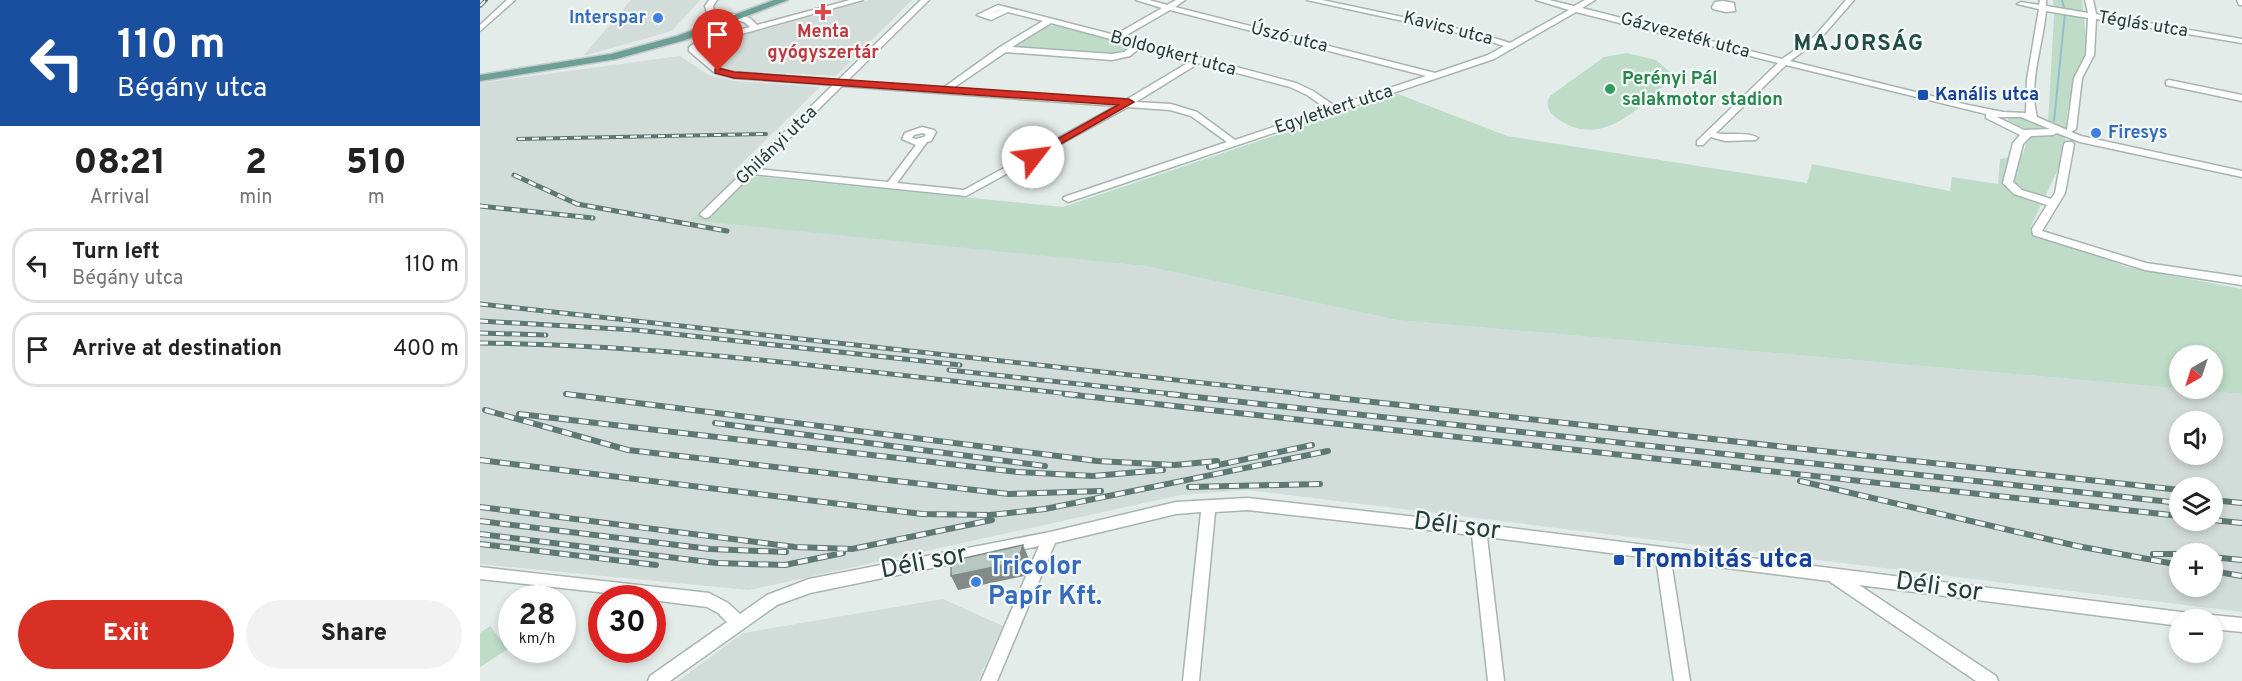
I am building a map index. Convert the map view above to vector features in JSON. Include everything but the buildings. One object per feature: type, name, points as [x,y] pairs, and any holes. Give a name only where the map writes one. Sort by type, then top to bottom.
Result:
[{"type":"main road","points":[[480,78],[612,57],[737,18],[783,0]]},
{"type":"street","points":[[481,27],[511,0]]},
{"type":"street","points":[[713,0],[709,6],[710,11],[747,20],[756,28]]},
{"type":"street","points":[[859,0],[703,42],[692,49],[724,74],[1129,102],[1171,107],[1194,114],[1234,143]]},
{"type":"street","name":"Ghilányi utca","points":[[705,215],[925,0]]},
{"type":"street","name":"Úszó utca","points":[[1140,0],[1438,76]]},
{"type":"street","points":[[1116,38],[1181,0]]},
{"type":"street","name":"Kavics utca","points":[[1311,0],[1366,7],[1513,46]]},
{"type":"street","name":"Gázvezeték utca","points":[[1540,0],[1585,4],[1968,108],[2006,116]]},
{"type":"street","points":[[1700,143],[1787,59],[1820,39],[1850,0]]},
{"type":"street","points":[[2071,129],[2079,78],[2090,55],[2092,16],[2089,0]]},
{"type":"street","name":"Egyletkert utca","points":[[1068,199],[1491,57],[1585,4]]},
{"type":"street","name":"Téglás utca","points":[[2021,4],[2043,4],[2092,16],[2242,41]]},
{"type":"street","points":[[2043,4],[2027,101],[2032,117],[2042,127],[2080,139],[2242,174]]},
{"type":"street","name":"Boldogkert utca","points":[[1006,10],[1303,89],[1335,110]]},
{"type":"street","points":[[945,90],[1003,49],[1049,21]]},
{"type":"street","points":[[1003,49],[1112,57],[1127,54],[1139,45]]},
{"type":"street","points":[[750,171],[957,193],[975,190],[1198,60]]},
{"type":"street","points":[[2169,83],[2242,98]]},
{"type":"street","points":[[2006,116],[2027,101]]},
{"type":"street","points":[[2006,116],[2032,117]]},
{"type":"street","points":[[2006,116],[2018,143]]},
{"type":"street","points":[[2042,127],[2028,133],[2018,143],[2008,177],[2009,186],[2018,192],[2055,204]]},
{"type":"street","points":[[2011,129],[2028,133]]},
{"type":"street","points":[[1710,134],[1725,138],[1752,138]]},
{"type":"street","points":[[890,186],[924,140]]},
{"type":"street","points":[[2069,144],[2064,180],[2055,204],[2037,229],[2037,233],[2145,266],[2242,281]]},
{"type":"street","name":"Déli sor","points":[[656,681],[772,600],[809,586],[1050,538],[1176,508],[1209,505],[1248,504],[1479,530],[2169,618]]},
{"type":"street","points":[[1191,681],[1209,505]]},
{"type":"street","points":[[1479,530],[1496,681]]},
{"type":"street","points":[[988,681],[1050,538]]},
{"type":"street","points":[[1663,554],[1682,681]]},
{"type":"street","points":[[480,573],[709,600],[723,608],[738,622]]},
{"type":"street","points":[[1831,573],[1990,681]]},
{"type":"street","points":[[2223,623],[2242,625]]},
{"type":"shaded area","points":[[631,0],[700,0],[672,31],[583,56]]},
{"type":"shaded area","points":[[869,0],[912,0],[836,76],[739,71],[722,67],[706,56],[700,47]]},
{"type":"shaded area","points":[[680,56],[709,75],[734,81],[820,87],[731,174],[741,175],[692,219],[1145,266],[1397,320],[2169,388],[2169,399],[2223,399],[2223,392],[2242,394],[2242,612],[1248,490],[1180,495],[749,590],[480,564],[480,83]]},
{"type":"shaded area","points":[[943,599],[1003,626],[978,681],[678,681],[743,633]]},
{"type":"green space","points":[[2053,0],[2082,0],[2088,56],[2078,72],[2067,112],[2064,157],[2030,228],[2127,267],[2242,289],[2242,394],[2223,392],[2223,345],[2169,345],[2169,388],[1397,320],[1145,266],[691,220],[741,175],[1063,207],[1398,94],[1507,136],[1807,183],[1812,164],[1950,191],[1952,177],[1998,184],[2000,159],[2023,154],[2030,130],[2008,123],[2008,117],[2017,116],[2048,123]]},
{"type":"green space","points":[[1051,25],[1133,45],[1130,51],[1113,56],[1012,50],[1012,46]]},
{"type":"green space","name":"Perényi Pál salakmotor stadion","points":[[1627,53],[1656,60],[1672,74],[1669,82],[1630,114],[1602,128],[1586,130],[1571,126],[1552,114],[1548,106],[1550,96],[1604,57]]},
{"type":"green space","points":[[490,626],[498,636],[498,655],[480,667],[480,633]]},
{"type":"waterway","points":[[2062,0],[2064,7]]},
{"type":"waterway","points":[[2054,121],[2065,13]]},
{"type":"railway","points":[[480,6],[486,0]]},
{"type":"railway","points":[[518,139],[766,134]]},
{"type":"railway","points":[[514,175],[577,204],[727,231]]},
{"type":"railway","points":[[480,206],[593,218]]},
{"type":"railway","points":[[480,304],[1313,395]]},
{"type":"railway","points":[[480,321],[636,330],[960,365]]},
{"type":"railway","points":[[480,333],[546,335]]},
{"type":"railway","points":[[480,343],[555,345],[705,355],[1079,395]]},
{"type":"railway","points":[[949,370],[1182,395]]},
{"type":"railway","points":[[575,395],[566,394],[1097,461],[1175,465],[1217,461]]},
{"type":"railway","points":[[1065,394],[2169,515]]},
{"type":"railway","points":[[1168,394],[2169,502]]},
{"type":"railway","points":[[1300,394],[2169,489]]},
{"type":"railway","points":[[485,410],[628,450],[1009,494],[1101,491]]},
{"type":"railway","points":[[519,414],[1018,472],[1093,476],[1163,470]]},
{"type":"railway","points":[[715,423],[1045,466]]},
{"type":"railway","points":[[1209,467],[1312,445]]},
{"type":"railway","points":[[480,460],[922,514],[990,515],[1045,509],[1328,451]]},
{"type":"railway","points":[[1800,481],[2077,546],[2169,563]]},
{"type":"railway","points":[[1189,487],[1320,484]]},
{"type":"railway","points":[[2223,501],[2242,503]]},
{"type":"railway","points":[[480,507],[795,547],[852,549],[992,520]]},
{"type":"railway","points":[[480,521],[710,549],[786,552]]},
{"type":"railway","points":[[2223,521],[2242,523]]},
{"type":"railway","points":[[480,534],[717,563],[785,565],[843,553]]},
{"type":"railway","points":[[480,544],[656,565]]},
{"type":"railway","points":[[2153,554],[2169,554]]},
{"type":"railway","points":[[2223,558],[2242,560]]},
{"type":"railway","points":[[2223,573],[2242,576]]},
{"type":"place","name":"Menta gyógyszertár","points":[[823,12]]},
{"type":"place","name":"Interspar","points":[[658,18]]},
{"type":"place","name":"Perényi Pál salakmotor stadion","points":[[1610,89]]},
{"type":"place","name":"Kanális utca","points":[[1923,95]]},
{"type":"place","name":"Firesys","points":[[2096,133]]},
{"type":"place","name":"Trombitás utca","points":[[1619,560]]},
{"type":"place","name":"Tricolor Papír Kft.","points":[[976,582]]},
{"type":"district","name":"MAJORSÁG","points":[[1859,44]]},
{"type":"route","points":[[718,71],[734,75],[1129,102],[1033,157]]}]
